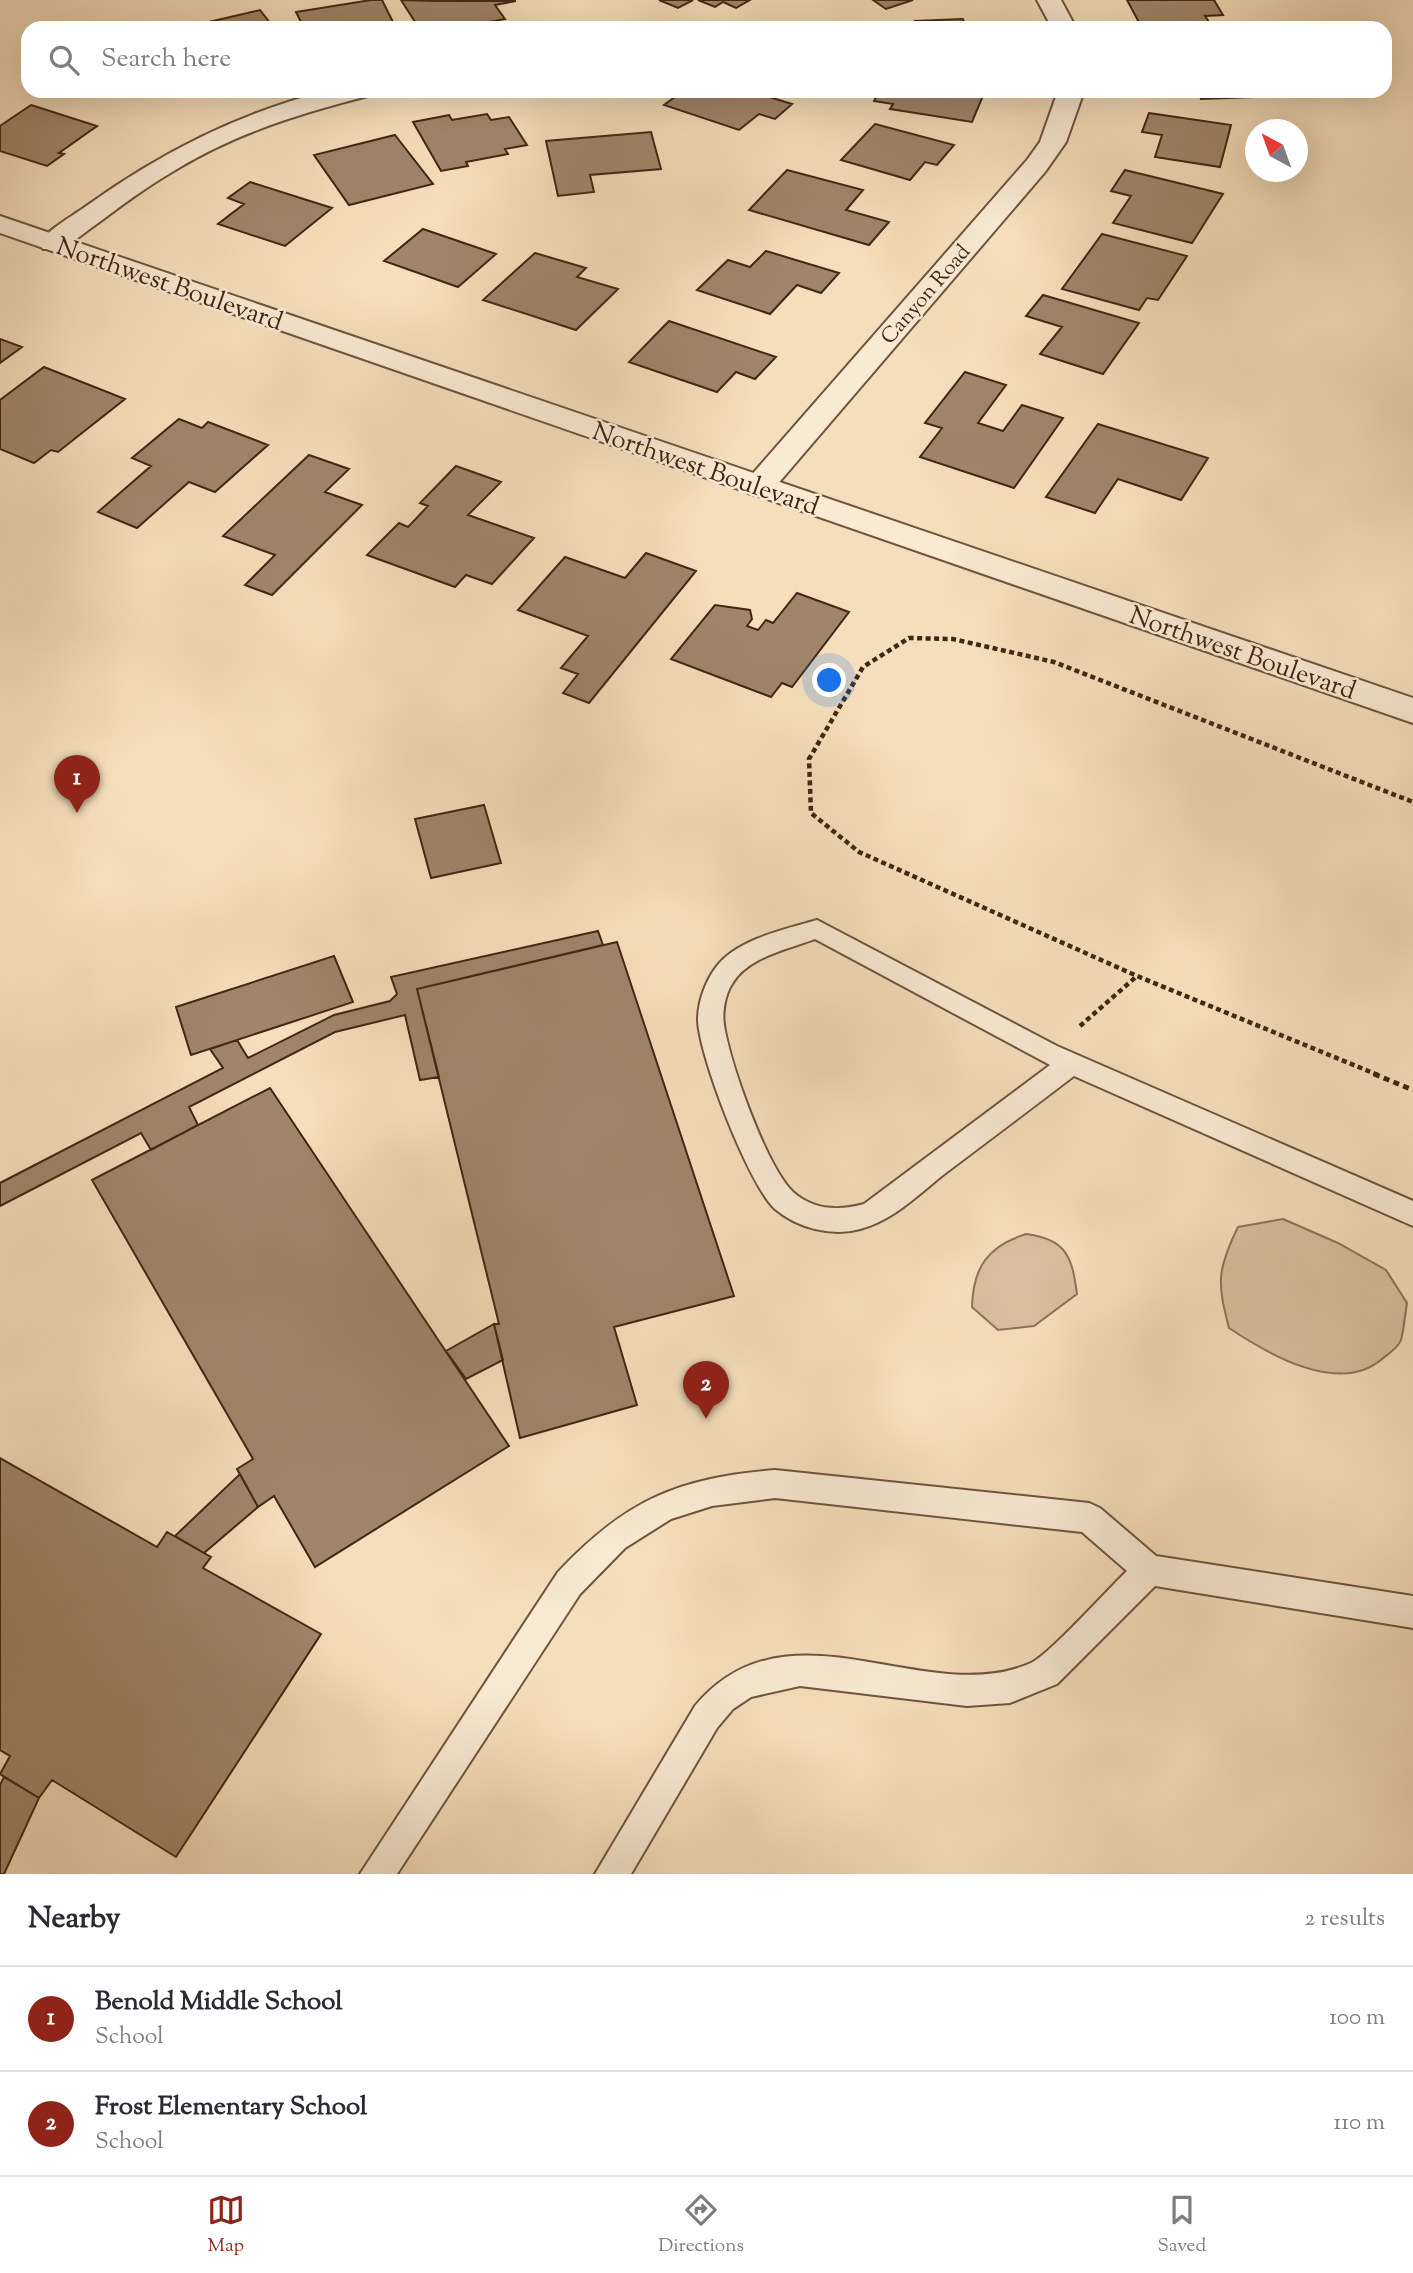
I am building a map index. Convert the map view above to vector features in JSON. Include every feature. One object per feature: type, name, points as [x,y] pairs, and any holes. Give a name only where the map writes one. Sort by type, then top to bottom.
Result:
[{"type":"street","points":[[1049,0],[1060,21]]},
{"type":"street","points":[[53,243],[167,164],[196,148],[265,119],[336,98]]},
{"type":"street","name":"Canyon Road","points":[[759,485],[1036,166],[1053,142],[1069,98]]},
{"type":"street","name":"Northwest Boulevard","points":[[0,224],[1413,711]]},
{"type":"lane","points":[[1059,1059],[873,1213],[854,1221],[831,1221],[802,1213],[781,1199],[766,1178],[720,1056],[711,1022],[716,991],[728,970],[752,954],[817,929],[1059,1059],[1413,1214]]},
{"type":"lane","points":[[377,1874],[569,1583],[598,1549],[626,1526],[675,1500],[726,1487],[775,1485],[1089,1518],[1149,1570],[1413,1612]]},
{"type":"lane","points":[[612,1874],[706,1717],[722,1699],[741,1685],[768,1675],[800,1670],[967,1690],[1010,1688],[1046,1674],[1149,1570]]},
{"type":"path","points":[[1413,802],[1054,662],[953,639],[909,638],[863,667],[809,760],[811,813],[859,852],[1137,976],[1413,1090]]},
{"type":"path","points":[[1059,1059],[1137,976]]},
{"type":"shaded area","points":[[1283,1219],[1338,1243],[1386,1270],[1407,1303],[1401,1340],[1382,1359],[1365,1369],[1345,1373],[1325,1372],[1283,1359],[1229,1328],[1222,1299],[1221,1276],[1226,1254],[1238,1227]]},
{"type":"shaded area","points":[[1026,1234],[1050,1240],[1065,1252],[1073,1269],[1077,1294],[1034,1326],[998,1330],[972,1307],[976,1280],[985,1260],[992,1252]]},
{"type":"building","points":[[382,0],[392,21],[300,21],[296,12]]},
{"type":"building","points":[[401,0],[516,1],[495,5],[505,19],[414,21]]},
{"type":"building","points":[[659,0],[693,0],[678,8]]},
{"type":"building","points":[[698,0],[750,0],[736,8],[723,2],[715,7]]},
{"type":"building","points":[[873,0],[913,0],[886,9]]},
{"type":"building","points":[[1127,0],[1214,0],[1223,15],[1205,16],[1208,21],[1138,21]]},
{"type":"building","points":[[260,10],[269,21],[213,21]]},
{"type":"building","points":[[963,19],[964,21],[915,21]]},
{"type":"building","points":[[674,98],[773,98],[792,104],[775,119],[759,114],[739,130],[664,105]]},
{"type":"building","points":[[876,98],[982,98],[972,122],[890,109],[893,104],[874,101]]},
{"type":"building","points":[[31,105],[97,126],[59,153],[64,154],[47,166],[0,151],[0,126]]},
{"type":"building","points":[[1149,113],[1231,125],[1220,167],[1155,157],[1162,135],[1142,132]]},
{"type":"building","points":[[487,114],[491,120],[509,117],[527,145],[505,149],[508,154],[466,162],[468,166],[441,171],[413,122],[449,115],[452,120]]},
{"type":"building","points":[[875,124],[954,145],[937,165],[925,162],[910,180],[841,160]]},
{"type":"building","points":[[651,132],[661,169],[590,175],[594,192],[558,196],[546,141]]},
{"type":"building","points":[[395,135],[433,184],[349,205],[314,155]]},
{"type":"building","points":[[787,170],[863,190],[846,210],[889,222],[869,245],[749,210]]},
{"type":"building","points":[[1125,170],[1223,194],[1192,243],[1113,223],[1131,196],[1111,191]]},
{"type":"building","points":[[250,182],[332,208],[285,246],[218,224],[244,204],[228,198]]},
{"type":"building","points":[[423,229],[496,254],[458,287],[384,261]]},
{"type":"building","points":[[1102,234],[1187,256],[1158,300],[1147,298],[1139,310],[1062,289]]},
{"type":"building","points":[[766,251],[839,273],[821,293],[797,285],[770,314],[697,290],[728,260],[750,267]]},
{"type":"building","points":[[535,253],[586,268],[577,277],[618,289],[576,330],[483,300]]},
{"type":"building","points":[[1043,295],[1139,323],[1103,374],[1040,354],[1062,327],[1026,316]]},
{"type":"building","points":[[669,321],[776,357],[755,379],[736,372],[717,392],[629,362]]},
{"type":"building","points":[[0,339],[22,347],[0,363]]},
{"type":"building","points":[[44,367],[125,399],[58,452],[51,450],[34,463],[0,449],[0,400]]},
{"type":"building","points":[[965,372],[1006,385],[978,423],[1003,431],[1022,405],[1063,418],[1014,488],[920,457],[942,428],[925,423]]},
{"type":"building","points":[[179,419],[202,428],[208,422],[268,445],[215,492],[189,482],[137,528],[98,512],[151,466],[132,458]]},
{"type":"building","points":[[1098,424],[1208,458],[1181,500],[1118,479],[1095,513],[1046,497]]},
{"type":"building","points":[[309,455],[349,469],[325,492],[362,505],[272,595],[245,585],[275,555],[223,536]]},
{"type":"building","points":[[456,466],[501,482],[468,515],[534,538],[492,584],[466,575],[455,587],[367,555],[399,523],[408,527],[428,506],[420,503]]},
{"type":"building","points":[[646,553],[696,571],[589,703],[563,693],[578,674],[561,668],[588,636],[518,610],[565,557],[625,578]]},
{"type":"building","points":[[797,593],[849,612],[792,687],[782,683],[771,697],[671,659],[715,605],[750,610],[752,619],[747,626],[758,630],[766,620],[773,623]]},
{"type":"building","points":[[484,805],[501,863],[431,878],[415,819]]},
{"type":"building","points":[[598,931],[603,945],[417,989],[439,1077],[420,1080],[405,1015],[335,1032],[189,1107],[198,1125],[151,1150],[141,1133],[0,1206],[0,1183],[223,1068],[210,1049],[237,1040],[248,1058],[334,1015],[390,1001],[397,994],[391,977]]},
{"type":"building","points":[[617,942],[734,1296],[614,1327],[637,1405],[520,1438],[494,1324],[499,1324],[417,989]]},
{"type":"building","points":[[334,956],[353,1002],[191,1055],[176,1007]]},
{"type":"building","points":[[270,1088],[509,1446],[315,1567],[274,1496],[258,1507],[237,1469],[253,1459],[92,1180]]},
{"type":"building","points":[[494,1324],[503,1360],[466,1379],[446,1351]]},
{"type":"building","points":[[0,1458],[157,1547],[167,1532],[211,1557],[203,1568],[321,1634],[176,1857],[52,1780],[39,1798],[0,1774],[10,1756],[0,1750]]},
{"type":"building","points":[[240,1474],[258,1507],[204,1553],[175,1536]]},
{"type":"building","points":[[4,1777],[39,1798],[4,1874],[0,1874],[0,1785]]},
{"type":"place","name":"Benold Middle School","points":[[77,813]]},
{"type":"place","name":"Frost Elementary School","points":[[706,1419]]}]
